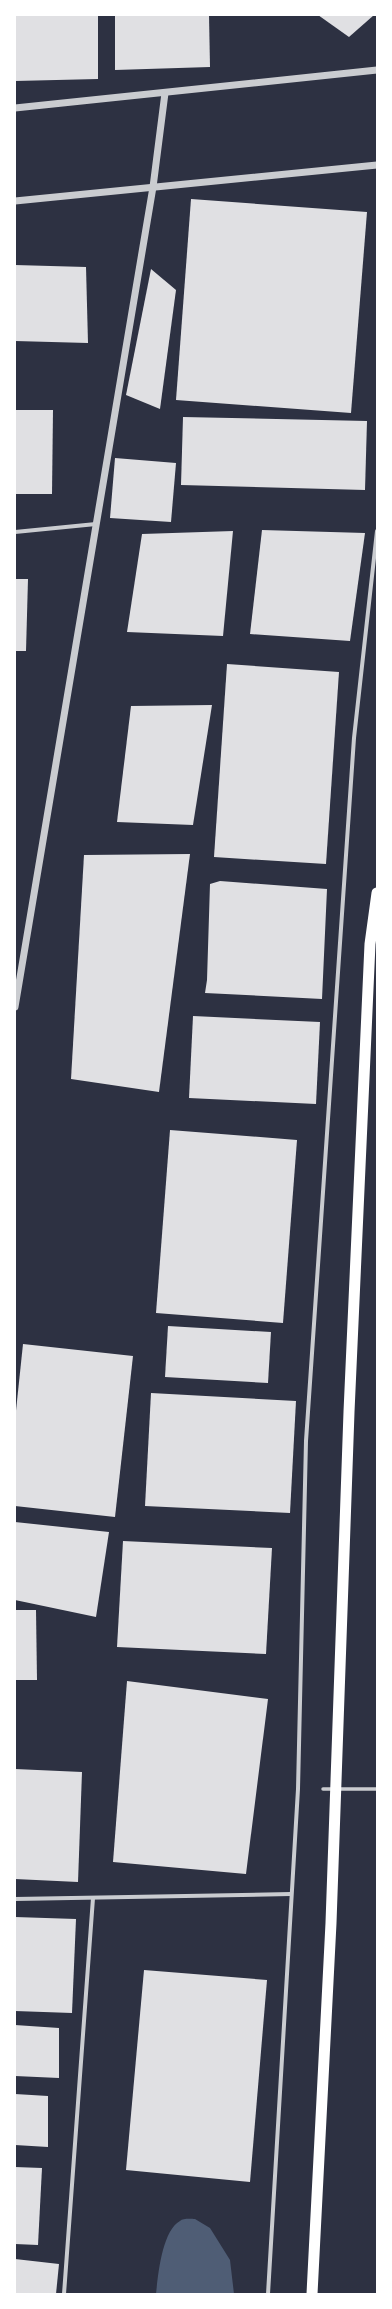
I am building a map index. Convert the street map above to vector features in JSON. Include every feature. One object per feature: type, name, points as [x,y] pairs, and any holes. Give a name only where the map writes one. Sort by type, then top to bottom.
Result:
[{"type":"highway","points":[[312,2294],[332,1923],[349,1412],[370,944],[377,893]]},
{"type":"street","points":[[15,108],[377,70]]},
{"type":"street","points":[[15,1007],[153,187],[165,93]]},
{"type":"street","points":[[15,201],[377,164]]},
{"type":"street","points":[[15,532],[96,524]]},
{"type":"street","points":[[268,2294],[298,1789],[306,1442],[354,738],[377,531]]},
{"type":"street","points":[[323,1789],[377,1789]]},
{"type":"street","points":[[15,1899],[291,1894]]},
{"type":"street","points":[[64,2294],[93,1898]]},
{"type":"water","points":[[195,2219],[210,2228],[230,2260],[234,2294],[156,2294],[162,2254],[169,2234],[174,2226],[181,2220]]},
{"type":"building","points":[[15,15],[98,15],[98,79],[15,81]]},
{"type":"building","points":[[115,15],[209,15],[210,67],[115,70]]},
{"type":"building","points":[[318,15],[374,15],[349,37]]},
{"type":"building","points":[[191,199],[367,212],[351,413],[176,400]]},
{"type":"building","points":[[15,265],[86,267],[88,343],[15,341]]},
{"type":"building","points":[[151,269],[176,290],[160,409],[126,395]]},
{"type":"building","points":[[15,410],[53,410],[52,494],[15,494]]},
{"type":"building","points":[[183,417],[367,421],[365,490],[181,485]]},
{"type":"building","points":[[115,458],[176,463],[171,522],[110,518]]},
{"type":"building","points":[[262,530],[365,533],[350,641],[250,634]]},
{"type":"building","points":[[233,531],[223,636],[127,632],[142,534]]},
{"type":"building","points":[[15,579],[28,579],[26,651],[15,651]]},
{"type":"building","points":[[227,664],[339,672],[326,864],[214,857]]},
{"type":"building","points":[[212,705],[193,825],[117,822],[131,706]]},
{"type":"building","points":[[190,854],[159,1092],[71,1079],[84,855]]},
{"type":"building","points":[[220,881],[327,889],[322,999],[205,993],[207,980],[210,884]]},
{"type":"building","points":[[193,1016],[320,1022],[316,1104],[189,1098]]},
{"type":"building","points":[[170,1130],[297,1140],[283,1323],[156,1313]]},
{"type":"building","points":[[168,1326],[271,1332],[268,1383],[165,1377]]},
{"type":"building","points":[[23,1344],[133,1356],[115,1517],[15,1506],[15,1420]]},
{"type":"building","points":[[151,1393],[296,1401],[290,1513],[145,1506]]},
{"type":"building","points":[[15,1522],[109,1532],[96,1617],[15,1600]]},
{"type":"building","points":[[123,1541],[272,1548],[266,1654],[117,1647]]},
{"type":"building","points":[[15,1610],[36,1610],[37,1680],[15,1680]]},
{"type":"building","points":[[127,1681],[268,1699],[246,1874],[113,1862]]},
{"type":"building","points":[[15,1769],[82,1772],[78,1882],[15,1879]]},
{"type":"building","points":[[15,1917],[76,1919],[72,2013],[15,2011]]},
{"type":"building","points":[[144,1970],[267,1980],[250,2182],[126,2170]]},
{"type":"building","points":[[15,2025],[59,2028],[59,2078],[15,2076]]},
{"type":"building","points":[[15,2094],[48,2096],[48,2147],[15,2145]]},
{"type":"building","points":[[15,2167],[42,2168],[38,2245],[15,2244]]},
{"type":"building","points":[[15,2259],[59,2264],[56,2294],[15,2294]]}]
